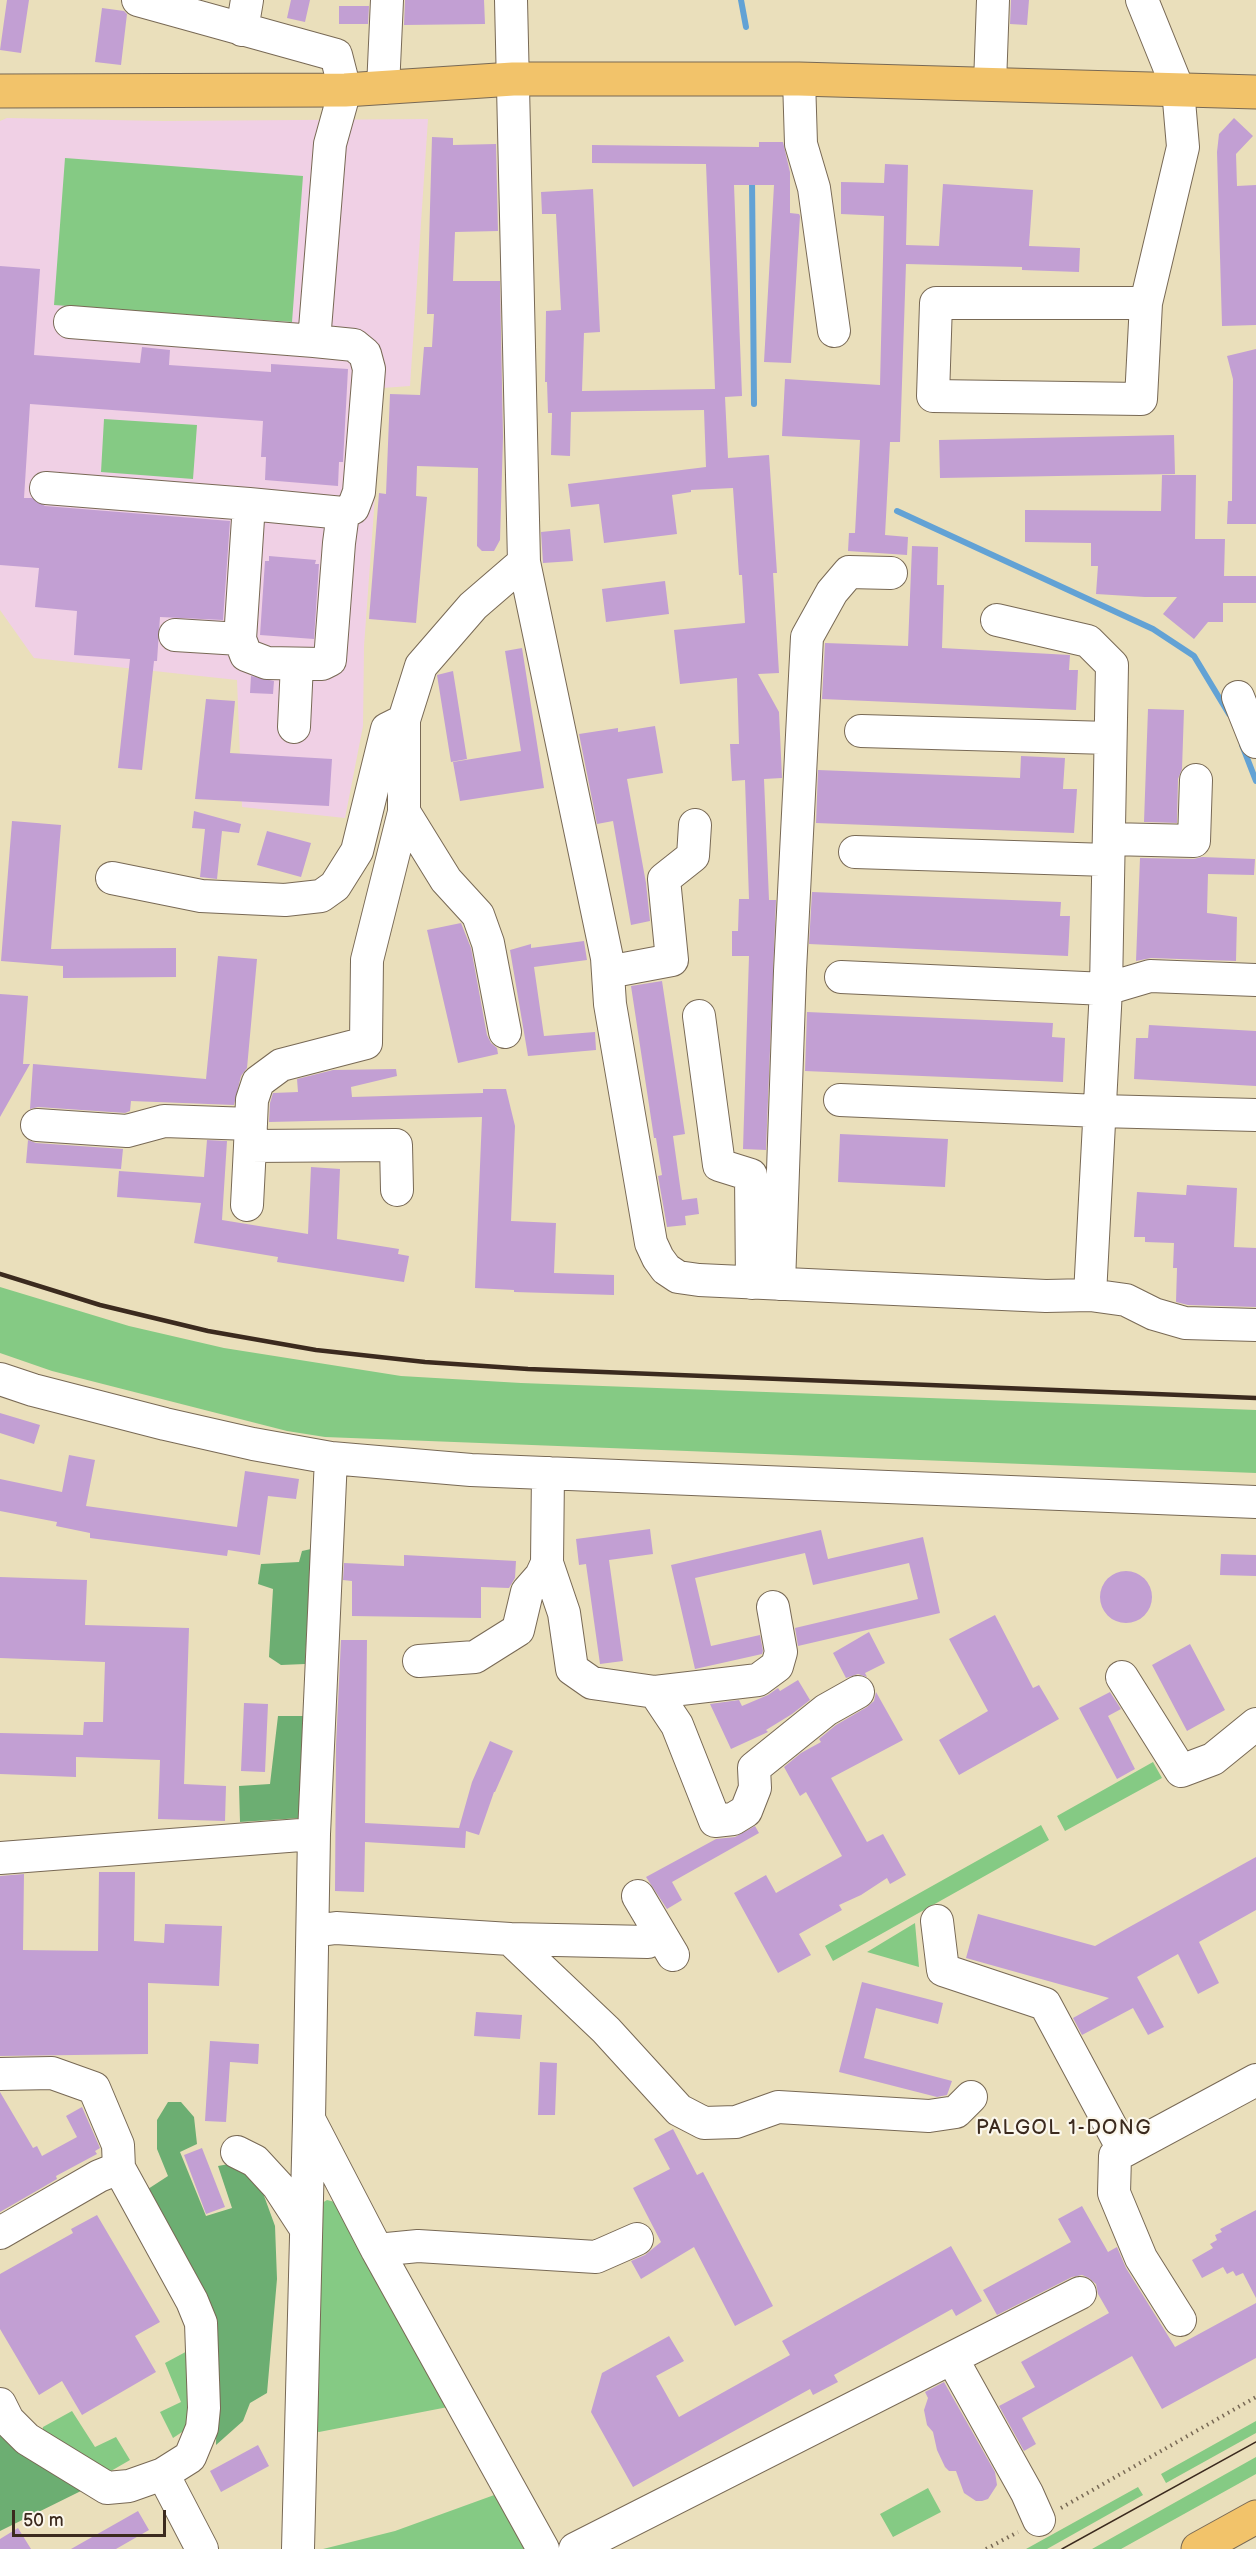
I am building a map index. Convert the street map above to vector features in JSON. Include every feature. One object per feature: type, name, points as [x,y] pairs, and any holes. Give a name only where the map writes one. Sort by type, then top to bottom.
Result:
[{"type":"main road","points":[[0,91],[345,90],[513,79],[800,79],[1256,92]]},
{"type":"main road","points":[[1198,2549],[1256,2517]]},
{"type":"street","points":[[138,0],[245,15],[336,55],[345,90],[330,144],[314,341]]},
{"type":"street","points":[[383,88],[387,0]]},
{"type":"street","points":[[511,0],[524,562],[608,972],[610,1004],[651,1243],[666,1269],[678,1277],[1046,1296],[1090,1295],[1126,1300],[1154,1314],[1185,1323],[1256,1325]]},
{"type":"street","points":[[990,84],[993,0]]},
{"type":"street","points":[[1142,0],[1178,89],[1183,147],[1146,303],[1141,399],[933,396],[936,303],[1146,303]]},
{"type":"street","points":[[800,79],[801,144],[814,188],[834,330]]},
{"type":"street","points":[[46,488],[343,513],[353,508],[359,492],[369,369],[365,354],[354,345],[70,322]]},
{"type":"street","points":[[249,504],[240,639],[246,655],[267,663],[322,664],[330,660],[343,513]]},
{"type":"street","points":[[247,1205],[252,1100],[258,1082],[281,1065],[366,1043],[367,960],[404,812],[404,720],[421,666],[473,606],[524,562]]},
{"type":"street","points":[[766,1283],[790,971],[807,637],[832,592],[849,572],[891,573]]},
{"type":"street","points":[[997,620],[1088,641],[1112,665],[1106,988],[1090,1295]]},
{"type":"street","points":[[175,635],[240,639]]},
{"type":"street","points":[[294,727],[297,664]]},
{"type":"street","points":[[1238,697],[1256,742]]},
{"type":"street","points":[[112,878],[201,896],[285,900],[321,896],[335,886],[357,851],[387,729],[404,720]]},
{"type":"street","points":[[861,731],[1109,738]]},
{"type":"street","points":[[855,852],[1108,849],[1194,841],[1196,780]]},
{"type":"street","points":[[404,812],[446,880],[478,915],[488,943],[506,1032]]},
{"type":"street","points":[[608,972],[672,960],[664,879],[693,856],[695,825]]},
{"type":"street","points":[[841,977],[1106,988],[1150,976],[1256,980]]},
{"type":"street","points":[[699,1016],[719,1165],[751,1175],[766,1283]]},
{"type":"street","points":[[840,1100],[1100,1112],[1256,1114]]},
{"type":"street","points":[[37,1125],[127,1131],[164,1121],[251,1135],[396,1145],[397,1190]]},
{"type":"street","points":[[0,1379],[33,1390],[165,1424],[253,1444],[331,1458],[471,1470],[1256,1502]]},
{"type":"street","points":[[298,2549],[314,1834],[331,1458]]},
{"type":"street","points":[[548,1473],[547,1563],[564,1613],[572,1669],[592,1683],[655,1692],[758,1680],[777,1666],[781,1652],[773,1607]]},
{"type":"street","points":[[419,1661],[475,1657],[518,1630],[527,1592],[541,1576],[547,1563]]},
{"type":"street","points":[[1122,1677],[1181,1771],[1213,1759],[1256,1724]]},
{"type":"street","points":[[655,1692],[677,1725],[715,1821],[733,1819],[746,1811],[755,1788],[754,1768],[826,1710],[858,1692]]},
{"type":"street","points":[[0,1858],[314,1834]]},
{"type":"street","points":[[313,1931],[336,1929],[510,1939],[648,1942],[667,1945],[638,1896]]},
{"type":"street","points":[[937,1921],[943,1970],[1045,2004],[1124,2151]]},
{"type":"street","points":[[510,1939],[606,2030],[679,2110],[704,2123],[736,2122],[778,2108],[929,2116],[956,2112],[971,2097]]},
{"type":"street","points":[[0,2074],[52,2073],[94,2088],[118,2145],[119,2168],[192,2301],[201,2323],[204,2408],[202,2428],[190,2457],[163,2474],[129,2486],[106,2488],[27,2439],[8,2420],[0,2404]]},
{"type":"street","points":[[1180,2320],[1141,2258],[1114,2193],[1115,2156],[1256,2080]]},
{"type":"street","points":[[309,2120],[377,2250],[543,2549]]},
{"type":"street","points":[[237,2152],[255,2161],[306,2229]]},
{"type":"street","points":[[0,2233],[99,2176],[119,2168]]},
{"type":"street","points":[[377,2250],[418,2246],[596,2257],[637,2239]]},
{"type":"street","points":[[575,2549],[1080,2294]]},
{"type":"street","points":[[950,2358],[1027,2493],[1039,2520]]},
{"type":"street","points":[[163,2474],[202,2549]]},
{"type":"path","points":[[986,2549],[1256,2397]]},
{"type":"shaded area","points":[[7,118],[164,121],[428,119],[410,386],[383,388],[364,646],[363,726],[345,818],[242,807],[237,680],[34,658],[0,610],[0,121]]},
{"type":"green space","points":[[65,158],[303,176],[292,322],[54,305]]},
{"type":"green space","points":[[104,419],[197,425],[193,479],[101,472]]},
{"type":"green space","points":[[0,1287],[129,1326],[224,1348],[401,1376],[521,1383],[1256,1410],[1256,1473],[325,1437],[287,1431],[52,1371],[0,1353]]},
{"type":"green space","points":[[311,1549],[305,1664],[281,1665],[269,1657],[273,1589],[258,1584],[261,1564],[299,1562],[302,1551]]},
{"type":"green space","points":[[278,1716],[307,1716],[300,1818],[240,1822],[239,1786],[270,1784]]},
{"type":"green space","points":[[1153,1762],[1162,1778],[1065,1831],[1057,1816]]},
{"type":"green space","points":[[1041,1825],[1049,1840],[833,1961],[825,1946]]},
{"type":"green space","points":[[915,1923],[919,1967],[867,1952]]},
{"type":"green space","points":[[168,2102],[181,2102],[194,2117],[197,2144],[180,2152],[206,2216],[232,2208],[218,2166],[229,2164],[246,2168],[263,2193],[275,2226],[277,2279],[267,2393],[250,2403],[243,2421],[216,2445],[217,2382],[148,2189],[168,2176],[157,2149],[157,2120]]},
{"type":"green space","points":[[327,2200],[335,2202],[448,2407],[315,2431],[322,2203]]},
{"type":"green space","points":[[193,2348],[191,2426],[173,2438],[160,2412],[181,2402],[165,2363]]},
{"type":"green space","points":[[72,2411],[95,2447],[116,2437],[130,2460],[105,2472],[42,2432],[43,2427]]},
{"type":"green space","points":[[1256,2421],[1256,2433],[1166,2483],[1161,2474]]},
{"type":"green space","points":[[0,2426],[87,2488],[0,2531]]},
{"type":"green space","points":[[1256,2457],[1256,2474],[1121,2549],[1092,2549]]},
{"type":"green space","points":[[1138,2487],[1143,2495],[1047,2549],[1026,2549]]},
{"type":"green space","points":[[928,2488],[941,2512],[893,2537],[880,2514]]},
{"type":"green space","points":[[497,2494],[528,2549],[323,2549],[395,2531]]},
{"type":"building","points":[[7,0],[29,0],[21,53],[0,50]]},
{"type":"building","points":[[291,0],[310,0],[305,22],[287,18]]},
{"type":"building","points":[[405,0],[484,0],[485,24],[404,25]]},
{"type":"building","points":[[1011,0],[1029,0],[1027,25],[1010,24]]},
{"type":"building","points":[[339,6],[369,6],[368,24],[339,24]]},
{"type":"building","points":[[102,8],[124,11],[127,14],[121,65],[95,62]]},
{"type":"building","points":[[1234,118],[1253,136],[1236,154],[1237,186],[1256,185],[1256,325],[1222,326],[1217,152],[1219,134]]},
{"type":"building","points":[[432,137],[453,138],[453,145],[496,144],[498,231],[455,232],[453,281],[500,281],[503,437],[500,540],[494,551],[482,551],[477,546],[478,468],[417,466],[416,496],[427,497],[416,623],[369,619],[379,493],[386,494],[390,394],[420,395],[424,347],[432,347],[434,314],[427,314]]},
{"type":"building","points":[[759,142],[783,142],[790,172],[790,213],[800,216],[791,363],[764,362],[774,185],[734,185],[742,396],[725,397],[728,458],[769,455],[777,573],[773,573],[779,673],[758,674],[779,712],[782,778],[764,779],[769,900],[776,900],[766,1150],[743,1149],[749,956],[732,956],[732,931],[738,931],[739,899],[749,899],[745,780],[732,781],[730,744],[739,744],[737,678],[680,684],[674,630],[745,623],[733,488],[691,490],[691,492],[672,495],[677,534],[604,543],[599,504],[571,507],[568,484],[706,467],[704,410],[571,412],[570,456],[551,455],[552,413],[548,413],[547,382],[545,382],[546,311],[561,310],[556,214],[542,214],[541,192],[593,189],[600,332],[584,333],[582,391],[715,389],[706,164],[592,163],[592,145],[759,147]]},
{"type":"building","points":[[885,164],[908,165],[906,245],[939,246],[943,184],[1033,190],[1029,246],[1080,248],[1079,272],[1022,270],[1022,267],[906,264],[900,442],[890,442],[885,535],[908,537],[907,555],[848,551],[849,533],[855,533],[860,440],[782,436],[785,379],[880,385],[884,216],[841,214],[841,182],[884,183]]},
{"type":"building","points":[[0,266],[40,269],[34,355],[140,363],[142,347],[170,350],[169,365],[271,372],[271,364],[348,369],[343,462],[339,462],[338,486],[265,480],[266,457],[261,457],[263,421],[30,404],[24,498],[32,498],[45,506],[230,521],[223,620],[160,617],[157,661],[154,661],[142,770],[118,768],[130,659],[74,655],[77,611],[35,607],[39,568],[0,565]]},
{"type":"building","points":[[1256,349],[1256,524],[1227,524],[1228,501],[1232,501],[1233,379],[1227,356]]},
{"type":"building","points":[[1174,435],[1175,474],[940,478],[939,440]]},
{"type":"building","points":[[1162,475],[1196,475],[1195,539],[1225,539],[1224,576],[1256,576],[1256,603],[1223,603],[1223,622],[1208,622],[1194,639],[1163,614],[1177,597],[1096,594],[1098,566],[1091,566],[1091,543],[1025,542],[1025,510],[1161,511]]},
{"type":"building","points":[[570,529],[573,561],[543,563],[541,532]]},
{"type":"building","points":[[912,546],[938,547],[937,585],[944,585],[942,648],[1070,655],[1069,670],[1078,670],[1076,710],[822,699],[825,643],[908,646]]},
{"type":"building","points":[[269,556],[316,560],[315,564],[319,564],[314,639],[260,635],[265,561],[269,561]]},
{"type":"building","points":[[665,581],[669,614],[606,622],[602,589]]},
{"type":"building","points":[[522,648],[544,788],[460,801],[453,762],[521,751],[505,651]]},
{"type":"building","points":[[453,671],[467,759],[451,762],[437,675]]},
{"type":"building","points":[[251,676],[274,681],[273,694],[250,693]]},
{"type":"building","points":[[206,699],[235,701],[230,753],[332,759],[329,806],[195,799]]},
{"type":"building","points":[[1148,709],[1184,710],[1177,823],[1144,822]]},
{"type":"building","points":[[655,726],[663,773],[627,779],[646,883],[650,921],[631,925],[613,821],[597,824],[579,734],[618,728],[618,732]]},
{"type":"building","points":[[1021,756],[1065,758],[1063,789],[1077,789],[1074,833],[816,823],[818,770],[1020,778]]},
{"type":"building","points":[[194,811],[241,824],[239,833],[222,831],[217,879],[200,877],[205,829],[192,828]]},
{"type":"building","points":[[12,821],[61,825],[51,949],[176,948],[176,977],[63,978],[63,966],[1,961]]},
{"type":"building","points":[[267,831],[311,843],[301,877],[257,865]]},
{"type":"building","points":[[1202,857],[1255,859],[1254,875],[1208,874],[1207,913],[1237,917],[1236,961],[1151,958],[1136,961],[1140,858],[1194,859]]},
{"type":"building","points":[[812,892],[1061,902],[1060,916],[1070,916],[1068,956],[809,944]]},
{"type":"building","points":[[461,923],[471,948],[487,1035],[497,1048],[498,1054],[458,1063],[427,930]]},
{"type":"building","points":[[584,941],[587,960],[534,967],[544,1036],[595,1032],[596,1050],[528,1056],[510,950],[531,944],[531,948]]},
{"type":"building","points":[[218,956],[257,959],[247,1068],[241,1076],[234,1105],[131,1101],[130,1111],[125,1113],[38,1107],[30,1109],[33,1064],[206,1079]]},
{"type":"building","points":[[662,981],[685,1134],[673,1136],[682,1200],[697,1198],[699,1214],[685,1216],[686,1225],[667,1227],[658,1176],[662,1175],[656,1138],[654,1138],[631,986]]},
{"type":"building","points":[[0,994],[28,996],[23,1064],[30,1064],[0,1117]]},
{"type":"building","points":[[807,1012],[1053,1023],[1052,1037],[1065,1038],[1063,1082],[805,1071]]},
{"type":"building","points":[[1149,1025],[1256,1031],[1256,1086],[1134,1079],[1136,1038],[1148,1038]]},
{"type":"building","points":[[396,1069],[397,1076],[351,1087],[352,1097],[483,1093],[483,1089],[506,1089],[515,1126],[511,1221],[556,1223],[554,1273],[614,1275],[614,1295],[514,1292],[514,1290],[475,1288],[482,1117],[269,1122],[273,1093],[298,1092],[297,1079],[333,1070]]},
{"type":"building","points":[[840,1134],[948,1139],[945,1187],[838,1182]]},
{"type":"building","points":[[28,1140],[36,1143],[123,1149],[121,1169],[26,1163]]},
{"type":"building","points":[[207,1140],[227,1141],[222,1220],[308,1234],[311,1167],[340,1169],[337,1239],[399,1249],[398,1254],[409,1256],[404,1282],[277,1262],[278,1257],[194,1243],[201,1203],[117,1197],[119,1171],[204,1177]]},
{"type":"building","points":[[1187,1185],[1237,1188],[1234,1247],[1256,1248],[1256,1307],[1188,1305],[1176,1302],[1177,1268],[1173,1268],[1174,1243],[1145,1242],[1145,1237],[1134,1237],[1137,1192],[1186,1195]]},
{"type":"building","points":[[0,1413],[40,1425],[34,1444],[0,1433]]},
{"type":"building","points":[[69,1455],[95,1460],[86,1506],[237,1527],[245,1471],[299,1479],[296,1499],[268,1496],[260,1555],[228,1550],[227,1556],[90,1538],[90,1533],[56,1526],[57,1522],[0,1511],[0,1479],[62,1492]]},
{"type":"building","points":[[650,1529],[653,1554],[609,1560],[623,1661],[600,1664],[586,1564],[579,1565],[576,1539]]},
{"type":"building","points":[[821,1530],[828,1559],[923,1537],[940,1613],[798,1646],[795,1628],[918,1599],[909,1563],[813,1585],[805,1553],[695,1578],[711,1646],[760,1635],[763,1651],[762,1654],[695,1669],[671,1565]]},
{"type":"building","points":[[1221,1554],[1256,1555],[1256,1576],[1220,1575]]},
{"type":"building","points":[[404,1555],[516,1561],[515,1578],[509,1588],[481,1587],[481,1618],[352,1616],[352,1581],[343,1580],[344,1563],[404,1566]]},
{"type":"building","points":[[1126,1571],[1136,1573],[1144,1579],[1150,1587],[1152,1597],[1150,1607],[1144,1615],[1136,1621],[1126,1623],[1116,1621],[1108,1615],[1102,1607],[1100,1597],[1102,1587],[1108,1579],[1116,1573]]},
{"type":"building","points":[[0,1577],[87,1580],[85,1625],[189,1628],[184,1784],[226,1786],[225,1821],[158,1819],[160,1760],[76,1757],[76,1777],[0,1774],[0,1733],[83,1735],[84,1722],[103,1722],[105,1662],[0,1658]]},
{"type":"building","points":[[995,1615],[1033,1688],[1039,1685],[1059,1719],[959,1775],[939,1740],[988,1711],[949,1639]]},
{"type":"building","points":[[869,1632],[885,1663],[865,1673],[867,1677],[858,1674],[846,1678],[833,1653]]},
{"type":"building","points":[[341,1640],[367,1640],[365,1823],[459,1828],[472,1782],[490,1741],[513,1751],[494,1792],[479,1835],[466,1831],[465,1848],[365,1842],[364,1892],[335,1891],[336,1745]]},
{"type":"building","points":[[1190,1644],[1225,1710],[1187,1731],[1152,1665]]},
{"type":"building","points":[[798,1680],[810,1700],[766,1730],[768,1732],[731,1749],[710,1704],[739,1700],[742,1706],[778,1688],[780,1691]]},
{"type":"building","points":[[876,1692],[903,1740],[831,1778],[867,1842],[883,1834],[906,1875],[890,1884],[887,1878],[861,1895],[839,1905],[842,1910],[799,1934],[811,1955],[778,1973],[734,1893],[766,1875],[776,1893],[842,1856],[806,1792],[800,1796],[784,1767],[801,1753],[821,1742],[819,1739],[836,1725],[867,1707],[874,1701]]},
{"type":"building","points":[[1110,1692],[1121,1709],[1108,1716],[1135,1769],[1117,1779],[1079,1708]]},
{"type":"building","points":[[244,1703],[268,1704],[265,1772],[241,1771]]},
{"type":"building","points":[[755,1826],[759,1833],[672,1882],[682,1900],[667,1909],[646,1877],[716,1839],[735,1837]]},
{"type":"building","points":[[1256,1857],[1256,1910],[1199,1942],[1219,1983],[1198,1994],[1178,1954],[1137,1977],[1164,2027],[1148,2035],[1133,2008],[1082,2035],[1073,2018],[1109,1998],[966,1958],[978,1914],[1095,1946]]},
{"type":"building","points":[[99,1872],[135,1872],[134,1941],[164,1943],[165,1924],[222,1926],[219,1986],[148,1983],[148,2054],[0,2056],[0,1876],[24,1874],[23,1950],[98,1951]]},
{"type":"building","points":[[862,1982],[943,2003],[938,2024],[876,2008],[864,2058],[952,2081],[947,2095],[937,2097],[839,2072]]},
{"type":"building","points":[[476,2012],[522,2015],[520,2039],[474,2036]]},
{"type":"building","points":[[210,2041],[259,2044],[258,2064],[230,2062],[226,2122],[205,2121]]},
{"type":"building","points":[[540,2062],[557,2063],[555,2115],[538,2115]]},
{"type":"building","points":[[0,2092],[33,2148],[37,2146],[42,2156],[77,2137],[66,2116],[82,2107],[100,2148],[95,2151],[97,2154],[56,2176],[57,2179],[0,2212]]},
{"type":"building","points":[[673,2129],[697,2175],[703,2172],[773,2306],[735,2326],[694,2247],[641,2279],[631,2261],[645,2255],[661,2242],[633,2188],[670,2169],[654,2139]]},
{"type":"building","points":[[202,2148],[225,2207],[206,2214],[184,2155]]},
{"type":"building","points":[[1082,2206],[1108,2252],[1117,2247],[1126,2268],[1175,2347],[1256,2303],[1256,2358],[1162,2409],[1132,2356],[1022,2418],[1036,2444],[1024,2451],[999,2406],[1035,2387],[1021,2362],[1109,2313],[1098,2294],[1096,2284],[1082,2275],[1072,2277],[997,2315],[983,2290],[1071,2242],[1058,2219]]},
{"type":"building","points":[[1256,2210],[1256,2298],[1243,2273],[1236,2276],[1233,2271],[1227,2274],[1223,2267],[1202,2278],[1192,2260],[1213,2248],[1210,2244],[1217,2240],[1215,2235],[1222,2232],[1220,2229]]},
{"type":"building","points":[[97,2215],[160,2322],[135,2336],[156,2372],[82,2415],[62,2381],[39,2395],[0,2329],[0,2274],[73,2233],[71,2229]]},
{"type":"building","points":[[951,2246],[982,2301],[956,2316],[952,2309],[834,2375],[838,2382],[813,2395],[810,2389],[633,2487],[591,2412],[602,2373],[669,2336],[684,2361],[656,2376],[679,2417],[790,2355],[782,2341]]},
{"type":"building","points":[[944,2382],[995,2472],[997,2485],[988,2499],[976,2501],[964,2493],[956,2471],[949,2471],[945,2467],[937,2450],[933,2432],[927,2425],[924,2410],[928,2398],[925,2392]]},
{"type":"building","points":[[258,2445],[269,2466],[221,2492],[210,2471]]},
{"type":"building","points":[[138,2511],[149,2530],[116,2549],[71,2549]]},
{"type":"building","points":[[18,2528],[31,2549],[0,2549],[0,2539]]},
{"type":"waterway","points":[[741,0],[746,27]]},
{"type":"waterway","points":[[752,179],[754,404]]},
{"type":"waterway","points":[[897,511],[1153,629],[1194,656],[1229,714]]},
{"type":"waterway","points":[[1242,745],[1256,781]]},
{"type":"tram line","points":[[1062,2549],[1256,2442]]},
{"type":"railway","points":[[0,1274],[100,1305],[208,1331],[316,1350],[425,1362],[528,1369],[1256,1398]]},
{"type":"district","name":"PALGOL 1-DONG","points":[[1064,2129]]}]
